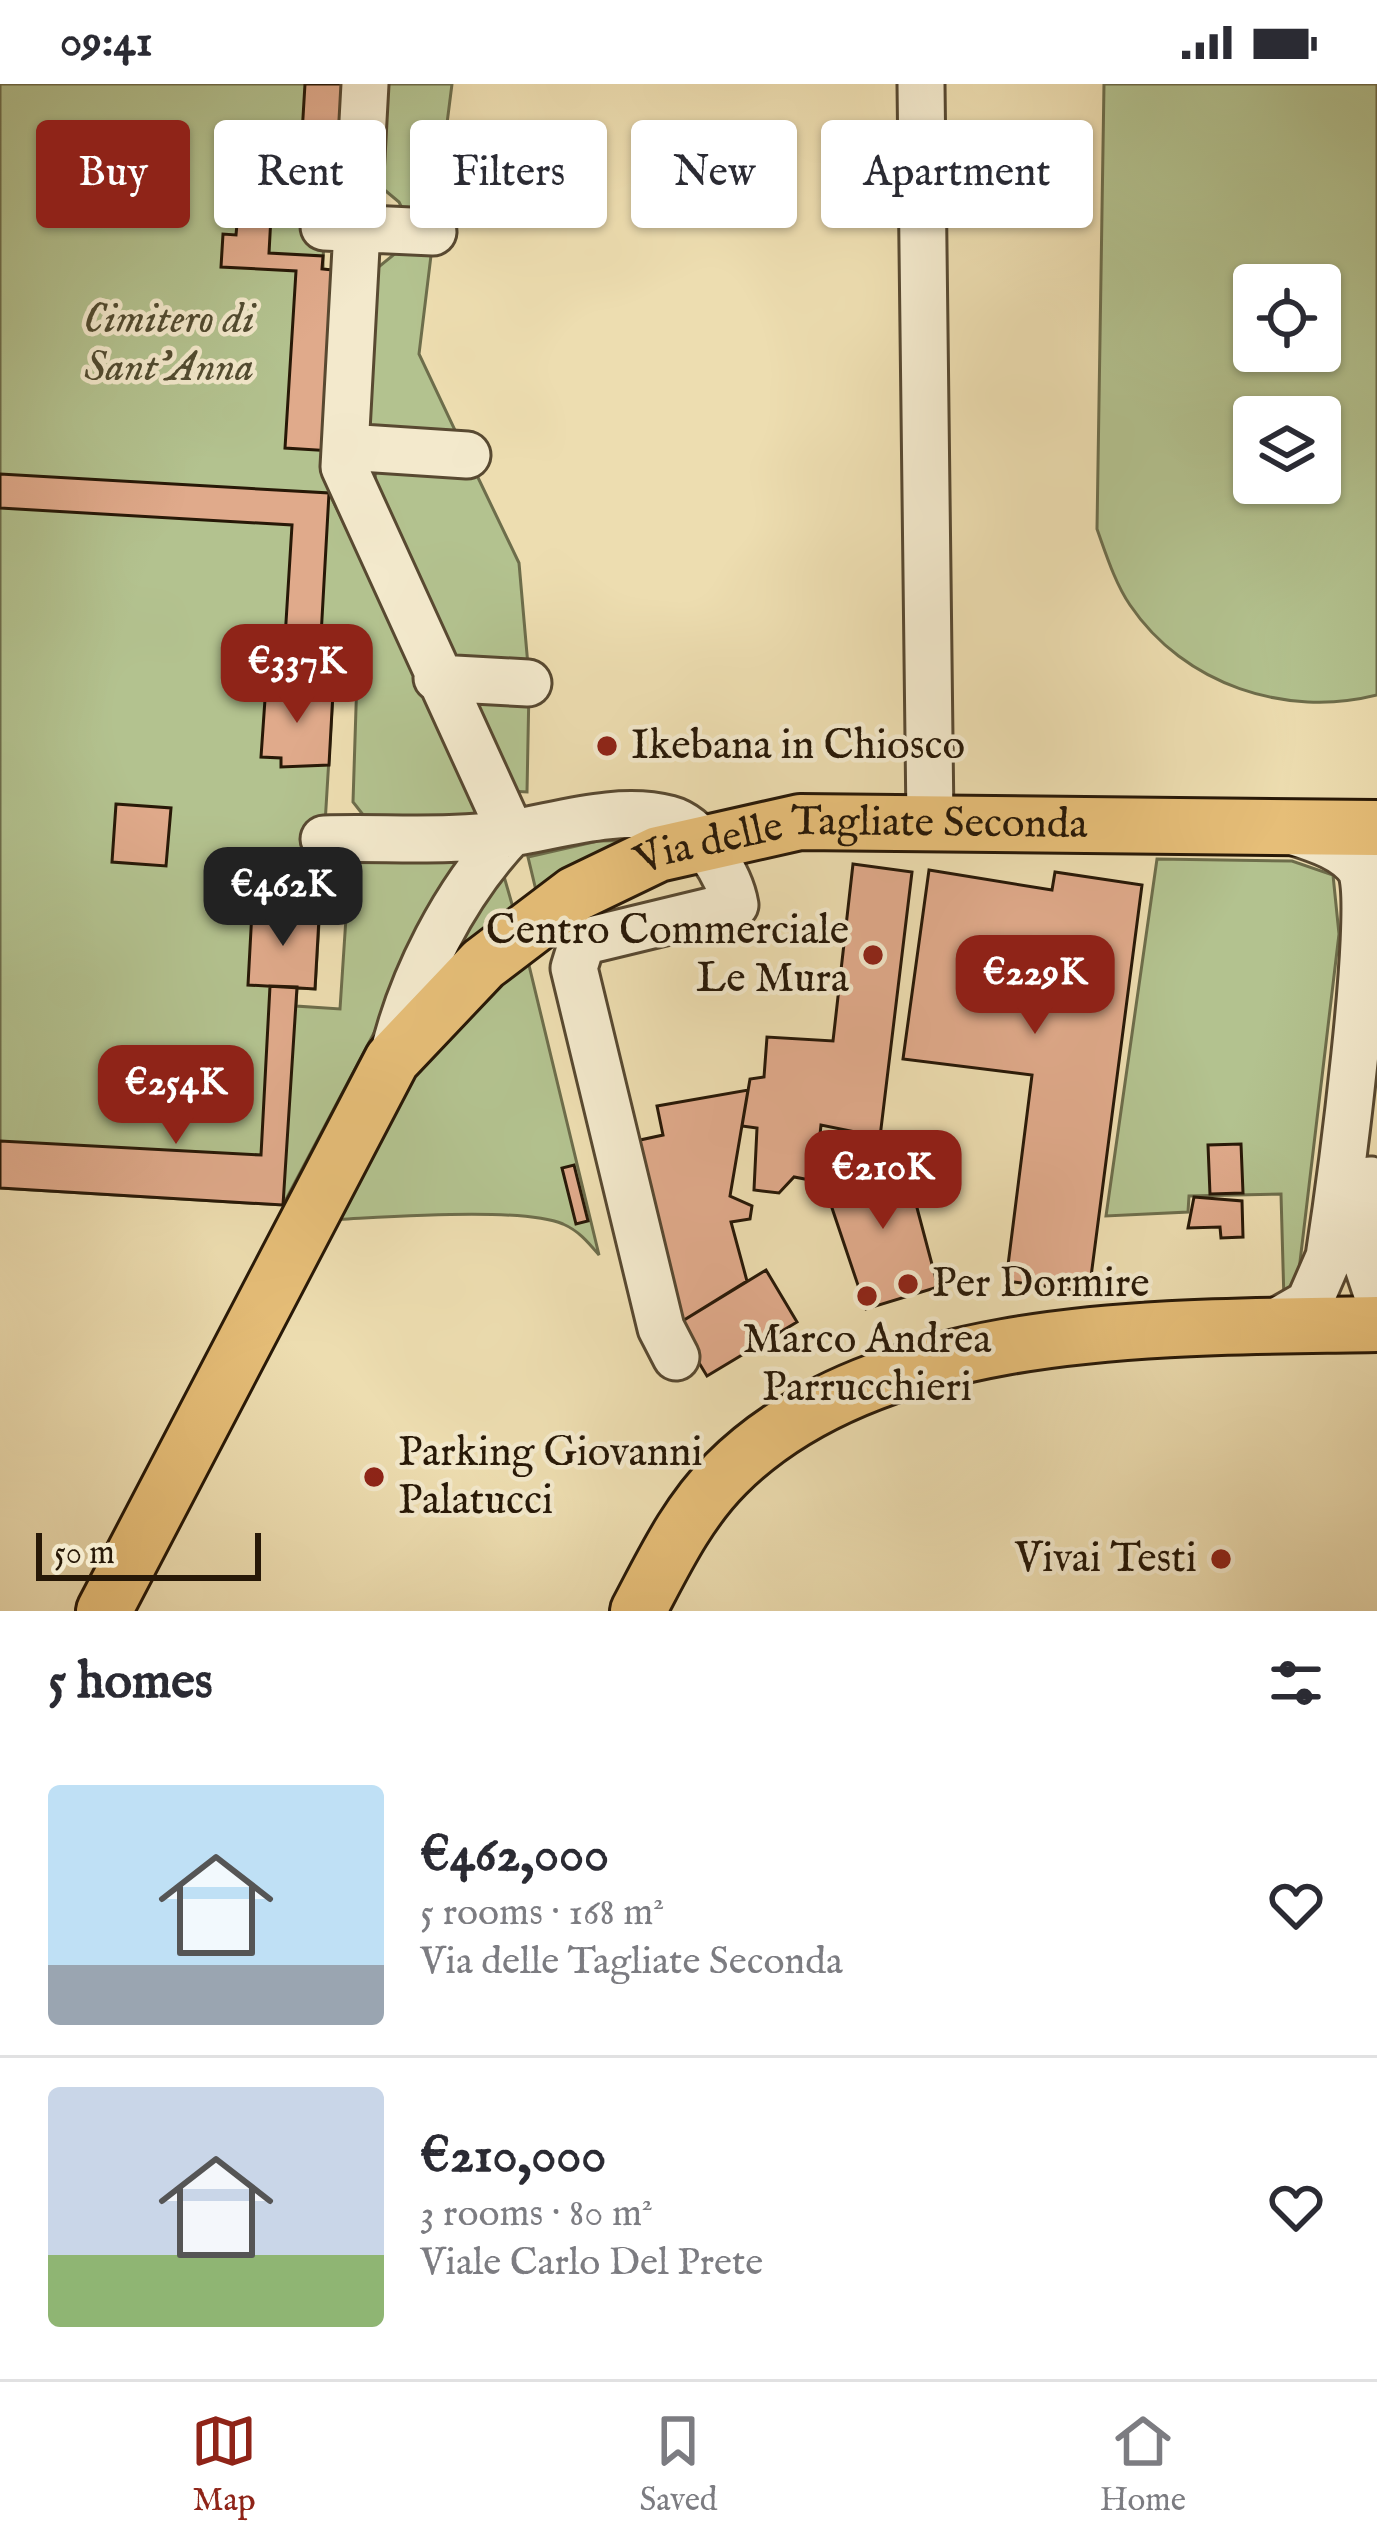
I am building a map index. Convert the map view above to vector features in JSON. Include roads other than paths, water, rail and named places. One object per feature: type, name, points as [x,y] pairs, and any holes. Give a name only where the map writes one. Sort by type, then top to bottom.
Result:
[{"type":"main road","name":"Via delle Tagliate Seconda","points":[[104,1611],[392,1060],[464,981],[538,920],[610,873],[700,841],[800,822],[1377,828]]},
{"type":"main road","points":[[638,1611],[704,1499],[772,1433],[824,1399],[911,1367],[971,1354],[1104,1336],[1377,1324]]},
{"type":"street","points":[[365,84],[341,229],[344,467],[512,833]]},
{"type":"street","points":[[921,84],[930,821]]},
{"type":"street","points":[[341,229],[434,232]]},
{"type":"street","points":[[346,447],[467,455]]},
{"type":"street","points":[[437,678],[529,683]]},
{"type":"street","points":[[324,839],[512,833],[595,818],[672,819],[700,841],[732,885],[735,904],[582,942],[574,968],[661,1328],[676,1357]]},
{"type":"street","points":[[1269,1326],[1310,1303],[1329,1257],[1369,962],[1369,890],[1360,868],[1343,853],[1281,827]]},
{"type":"street","points":[[392,1060],[401,1018],[472,877],[512,833]]},
{"type":"street","points":[[1377,1130],[1363,1252],[1377,1294]]},
{"type":"place","name":"Ikebana in Chiosco","points":[[607,746]]},
{"type":"place","name":"Centro Commerciale Le Mura","points":[[873,955]]},
{"type":"place","name":"Per Dormire","points":[[908,1284]]},
{"type":"place","name":"Marco Andrea Parrucchieri","points":[[867,1296]]},
{"type":"place","name":"Parking Giovanni Palatucci","points":[[374,1477]]},
{"type":"place","name":"Vivai Testi","points":[[1221,1559]]},
{"type":"park label","name":"Cimitero di Sant'Anna","points":[[169,344]]}]
